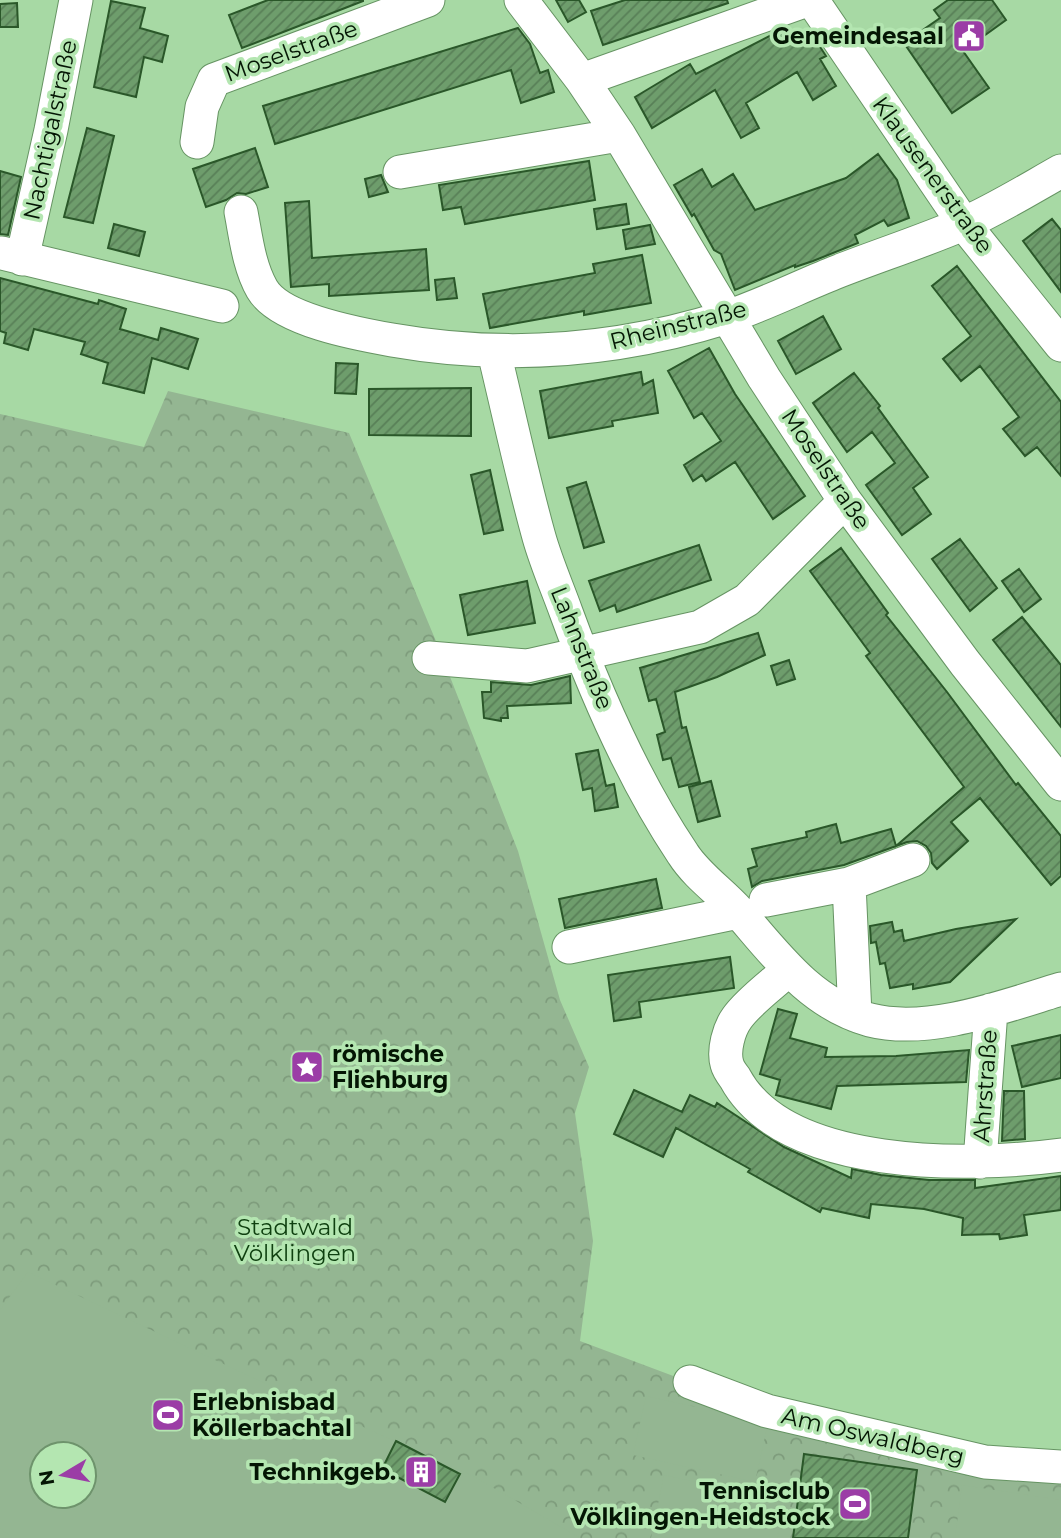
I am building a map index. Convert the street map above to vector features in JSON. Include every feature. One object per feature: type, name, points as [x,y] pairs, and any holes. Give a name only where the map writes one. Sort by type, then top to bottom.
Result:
[{"type":"street","name":"Nachtigalstraße","points":[[11,256],[51,130],[76,0]]},
{"type":"street","name":"Moselstraße","points":[[197,142],[202,107],[214,80],[428,0]]},
{"type":"street","name":"Moselstraße","points":[[521,0],[582,80],[619,135],[764,378],[845,501],[965,663],[1061,785]]},
{"type":"street","points":[[582,80],[809,0]]},
{"type":"street","name":"Klausenerstraße","points":[[809,0],[964,224],[1061,345]]},
{"type":"street","points":[[400,172],[619,135]]},
{"type":"street","name":"Rheinstraße","points":[[241,212],[249,256],[263,290],[282,308],[311,320],[396,341],[494,352],[541,352],[597,346],[727,317],[964,224],[1061,171]]},
{"type":"street","points":[[11,256],[222,306]]},
{"type":"street","name":"Lahnstraße","points":[[494,352],[539,540],[582,654],[632,766],[684,856],[752,906],[788,970],[822,998],[855,1015],[874,1021],[932,1024],[1061,989]]},
{"type":"street","points":[[429,658],[527,666],[700,627],[747,600],[845,501]]},
{"type":"street","points":[[569,947],[849,884],[913,860]]},
{"type":"street","points":[[849,884],[855,1015]]},
{"type":"street","name":"Ahrstraße","points":[[788,970],[737,1018],[727,1040],[727,1063],[742,1091],[764,1113],[807,1138],[894,1159],[980,1162],[1061,1155]]},
{"type":"street","name":"Ahrstraße","points":[[980,1162],[990,1010]]},
{"type":"street","name":"Am Oswaldberg","points":[[690,1381],[767,1411],[985,1462],[1061,1467]]},
{"type":"green space","name":"Stadtwald Völklingen","points":[[168,391],[349,433],[438,646],[518,851],[560,1000],[589,1067],[575,1113],[593,1241],[580,1341],[767,1411],[1061,1467],[1061,1538],[0,1538],[0,414],[144,447]]},
{"type":"green space","name":"Erlebnisbad Köllerbachtal","points":[[28,1272],[249,1376],[473,1476],[580,1538],[12,1538],[0,1528],[0,1310]]},
{"type":"green space","points":[[646,1396],[768,1423],[755,1482],[633,1455]]},
{"type":"green space","points":[[664,1475],[785,1501],[777,1538],[651,1538]]},
{"type":"green space","points":[[962,1485],[1061,1500],[1061,1538],[955,1538]]},
{"type":"building","points":[[268,0],[363,1],[242,48],[229,15]]},
{"type":"building","points":[[556,0],[579,0],[586,12],[568,22]]},
{"type":"building","points":[[625,0],[727,0],[728,3],[603,45],[591,11]]},
{"type":"building","points":[[948,0],[992,0],[1006,20],[963,51],[989,88],[952,113],[904,43],[940,18],[934,10]]},
{"type":"building","points":[[111,1],[145,8],[140,28],[168,36],[162,62],[144,57],[136,97],[94,87]]},
{"type":"building","points":[[17,3],[18,27],[0,27],[0,4]]},
{"type":"building","points":[[518,28],[530,44],[540,73],[548,70],[554,92],[521,103],[511,70],[275,144],[263,106]]},
{"type":"building","points":[[785,28],[795,46],[813,36],[826,56],[820,59],[836,86],[813,100],[797,72],[746,103],[759,128],[741,138],[715,90],[652,128],[635,97],[690,64],[696,74]]},
{"type":"building","points":[[87,128],[114,136],[93,223],[64,217]]},
{"type":"building","points":[[255,148],[268,187],[246,194],[237,193],[206,207],[193,169]]},
{"type":"building","points":[[878,154],[897,180],[909,218],[888,226],[884,220],[855,235],[858,243],[735,290],[721,254],[714,250],[674,185],[702,169],[712,187],[733,174],[755,210],[846,178]]},
{"type":"building","points":[[589,161],[595,200],[465,224],[461,207],[443,210],[439,185]]},
{"type":"building","points":[[0,171],[21,177],[8,235],[0,234]]},
{"type":"building","points":[[381,175],[388,192],[369,197],[365,179]]},
{"type":"building","points":[[309,201],[312,258],[426,249],[429,290],[329,296],[329,284],[291,287],[285,203]]},
{"type":"building","points":[[626,204],[629,224],[597,229],[594,209]]},
{"type":"building","points":[[1052,219],[1061,230],[1061,292],[1023,241]]},
{"type":"building","points":[[114,224],[145,232],[139,256],[108,248]]},
{"type":"building","points":[[650,225],[655,244],[626,249],[623,230]]},
{"type":"building","points":[[642,255],[651,303],[584,315],[584,311],[490,328],[483,294],[595,273],[593,264]]},
{"type":"building","points":[[957,266],[1061,402],[1061,476],[1037,447],[1025,456],[1003,429],[1019,417],[980,366],[961,381],[943,359],[971,336],[932,286]]},
{"type":"building","points":[[0,278],[98,304],[99,300],[126,309],[120,329],[158,340],[161,328],[198,339],[188,369],[152,358],[144,393],[103,383],[108,363],[81,354],[85,342],[34,329],[28,350],[4,343],[6,333],[0,331]]},
{"type":"building","points":[[454,278],[457,298],[437,300],[435,280]]},
{"type":"building","points":[[823,316],[841,349],[796,374],[778,341]]},
{"type":"building","points":[[709,348],[735,394],[805,496],[773,519],[735,462],[706,481],[702,475],[693,481],[684,465],[721,441],[702,413],[694,418],[668,371]]},
{"type":"building","points":[[336,363],[358,364],[356,394],[335,393]]},
{"type":"building","points":[[641,372],[643,385],[653,380],[658,413],[612,421],[613,426],[549,438],[540,391]]},
{"type":"building","points":[[854,373],[928,477],[913,488],[931,514],[902,535],[866,485],[895,463],[872,432],[847,452],[813,403]]},
{"type":"building","points":[[471,388],[471,436],[369,435],[369,389]]},
{"type":"building","points":[[490,470],[503,530],[484,534],[471,475]]},
{"type":"building","points":[[586,482],[604,542],[584,548],[567,488]]},
{"type":"building","points":[[960,539],[997,588],[970,611],[932,559]]},
{"type":"building","points":[[699,545],[711,580],[617,612],[615,605],[600,611],[589,581]]},
{"type":"building","points":[[841,548],[888,613],[886,615],[1016,785],[1018,783],[1061,836],[1061,876],[1051,885],[980,798],[951,822],[968,841],[937,869],[926,846],[917,841],[907,842],[844,865],[762,881],[752,887],[748,869],[757,866],[752,849],[807,837],[806,832],[836,824],[841,843],[891,829],[896,846],[964,787],[866,656],[870,653],[810,571]]},
{"type":"building","points":[[1019,569],[1041,599],[1024,612],[1002,581]]},
{"type":"building","points":[[527,581],[535,623],[468,635],[460,595]]},
{"type":"building","points":[[1022,617],[1061,665],[1061,727],[993,640]]},
{"type":"building","points":[[758,633],[765,655],[675,692],[682,728],[686,727],[700,782],[679,787],[671,758],[663,760],[657,735],[665,732],[656,699],[649,701],[640,668]]},
{"type":"building","points":[[789,660],[795,679],[777,685],[771,666]]},
{"type":"building","points":[[570,676],[571,703],[507,706],[508,718],[501,718],[501,721],[484,718],[482,692],[491,692],[491,682],[531,685]]},
{"type":"building","points":[[598,750],[606,786],[614,784],[618,807],[595,811],[592,788],[583,790],[576,754]]},
{"type":"building","points":[[711,781],[720,816],[698,822],[689,787]]},
{"type":"building","points":[[656,879],[662,908],[565,928],[559,899]]},
{"type":"building","points":[[1016,919],[950,982],[913,989],[913,984],[890,988],[885,963],[880,964],[876,942],[871,943],[870,926],[892,922],[894,932],[902,930],[904,941]]},
{"type":"building","points":[[730,957],[734,988],[639,1002],[641,1017],[614,1021],[608,975]]},
{"type":"building","points":[[778,1009],[797,1014],[790,1038],[827,1048],[825,1057],[896,1056],[969,1050],[966,1082],[837,1086],[831,1109],[776,1095],[780,1080],[760,1074]]},
{"type":"building","points":[[1061,1035],[1061,1078],[1022,1087],[1012,1046]]},
{"type":"building","points":[[634,1090],[682,1112],[690,1095],[715,1107],[717,1103],[784,1147],[851,1178],[852,1169],[929,1180],[975,1180],[975,1188],[1061,1176],[1061,1210],[1024,1215],[1027,1235],[1000,1239],[999,1234],[962,1235],[963,1218],[924,1209],[871,1204],[869,1218],[822,1208],[820,1212],[676,1128],[663,1157],[614,1134]]},
{"type":"building","points":[[1004,1091],[1024,1091],[1025,1139],[1002,1141]]},
{"type":"building","name":"Technikgeb.","points":[[396,1441],[460,1474],[445,1502],[382,1469]]},
{"type":"building","name":"Tennisclub Völklingen-Heidstock","points":[[804,1454],[917,1470],[908,1538],[793,1538]]},
{"type":"place","name":"Gemeindesaal","points":[[969,36]]},
{"type":"place","name":"römische Fliehburg","points":[[307,1067]]},
{"type":"place","name":"Erlebnisbad Köllerbachtal","points":[[168,1415]]},
{"type":"place","name":"Technikgeb.","points":[[421,1472]]},
{"type":"place","name":"Tennisclub Völklingen-Heidstock","points":[[855,1504]]}]
